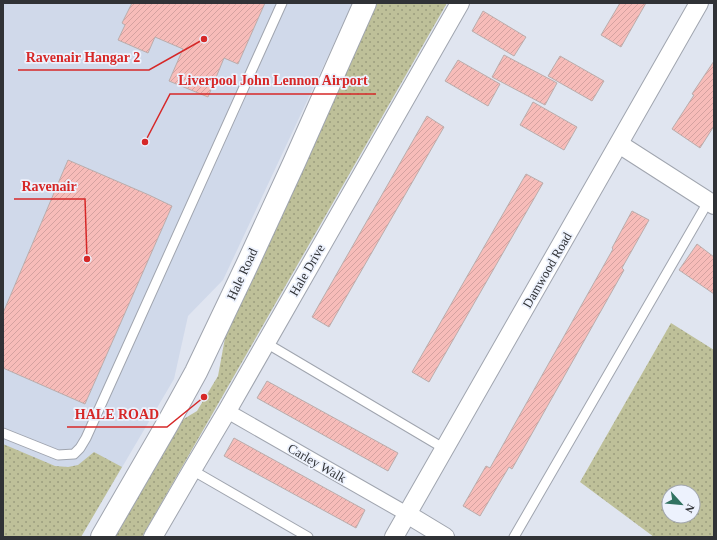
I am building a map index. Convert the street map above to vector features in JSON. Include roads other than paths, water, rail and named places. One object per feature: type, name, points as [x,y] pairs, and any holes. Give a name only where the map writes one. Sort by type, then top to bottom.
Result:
[{"type":"street","name":"Hale Road","points":[[102,537],[196,372],[275,204],[365,3]]},
{"type":"street","name":"Hale Drive","points":[[153,537],[227,411],[460,3]]},
{"type":"street","name":"Damwood Road","points":[[394,537],[699,3]]},
{"type":"street","points":[[619,144],[711,204]]},
{"type":"street","name":"Carley Walk","points":[[227,411],[407,514]]},
{"type":"street","points":[[407,514],[445,537]]},
{"type":"lane","points":[[3,433],[58,455],[74,454],[80,448],[86,438],[282,3]]},
{"type":"lane","points":[[514,537],[711,204]]},
{"type":"lane","points":[[266,343],[445,449]]},
{"type":"lane","points":[[192,470],[308,537]]},
{"type":"place","name":"Ravenair Hangar 2","points":[[204,39]]},
{"type":"place","name":"Liverpool John Lennon Airport","points":[[145,142]]},
{"type":"place","name":"Ravenair","points":[[87,259]]},
{"type":"place","name":"HALE ROAD","points":[[204,397]]}]
